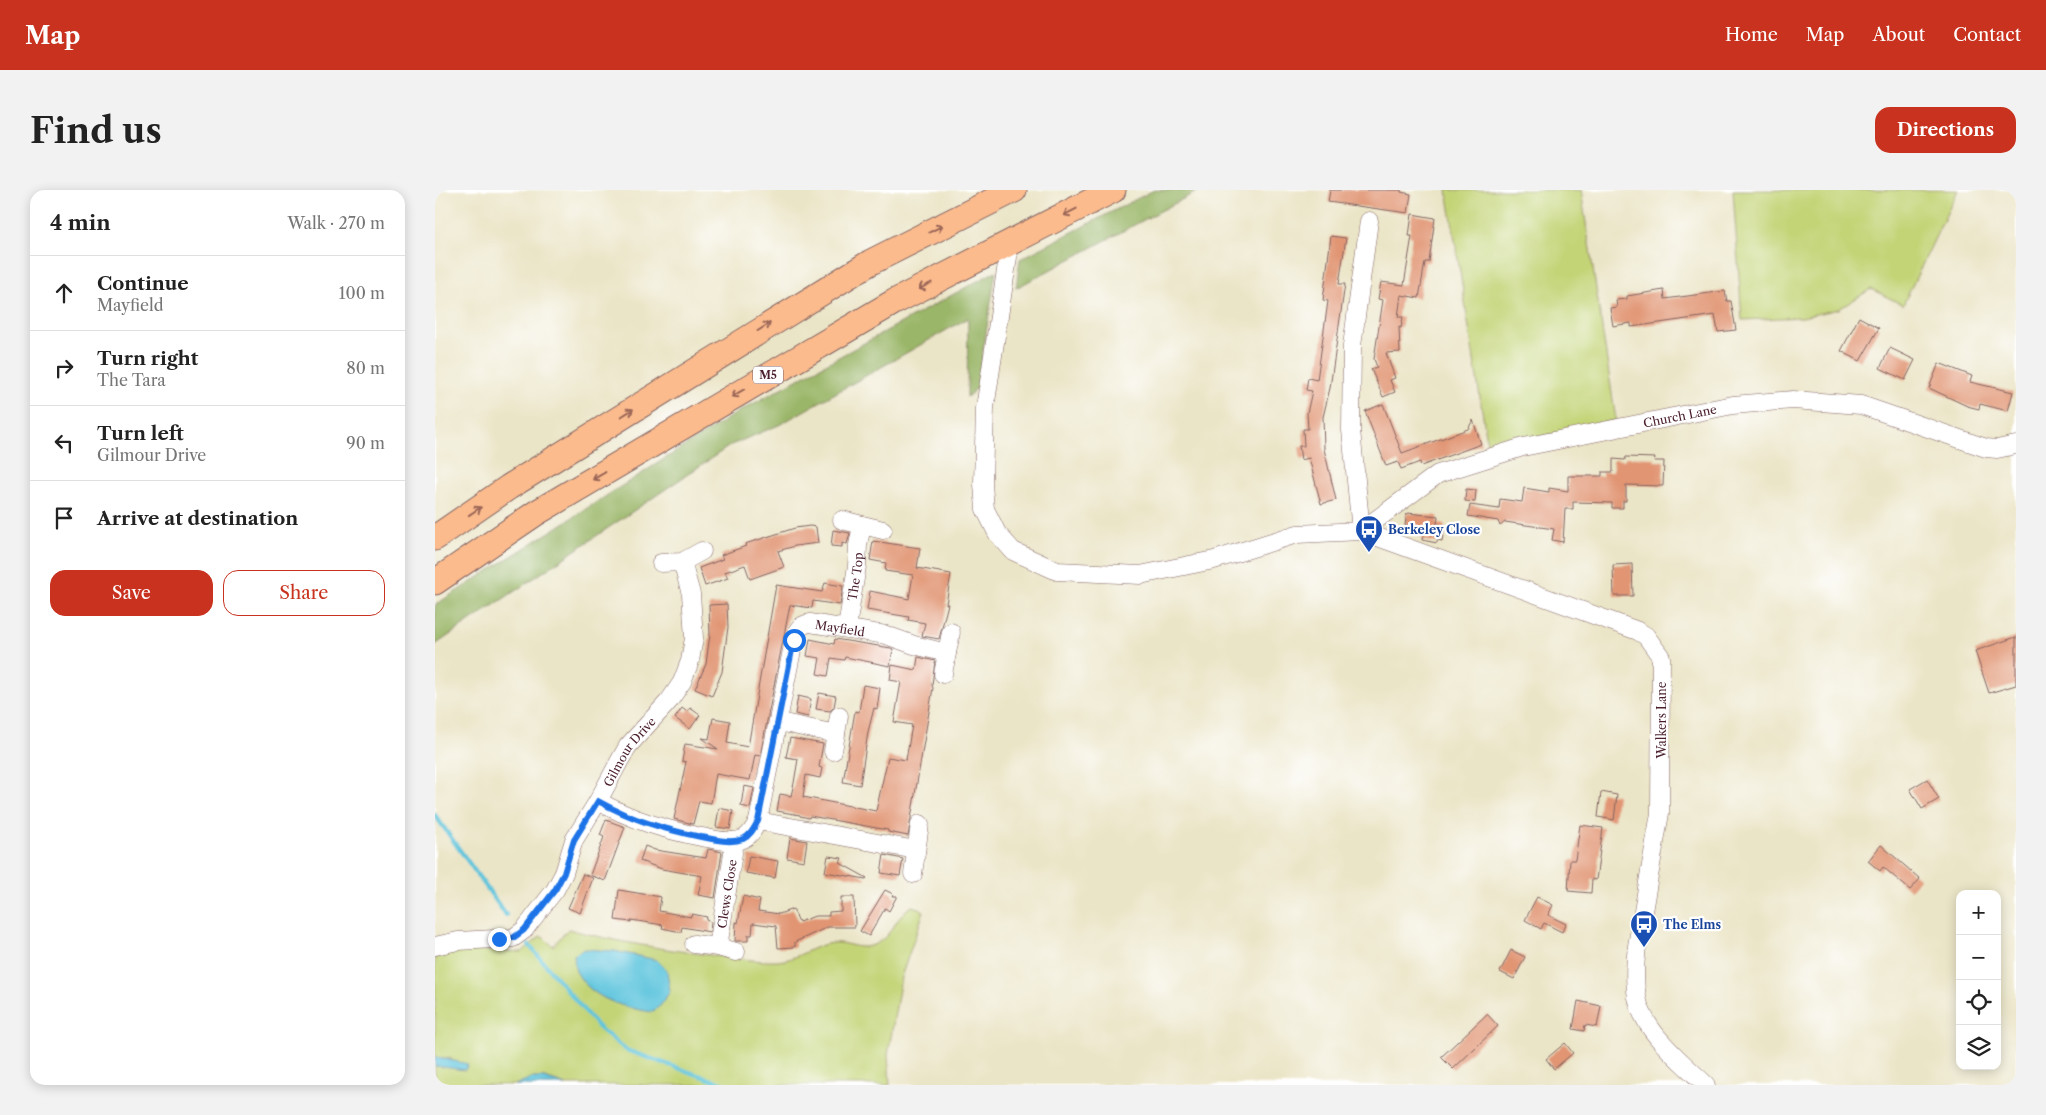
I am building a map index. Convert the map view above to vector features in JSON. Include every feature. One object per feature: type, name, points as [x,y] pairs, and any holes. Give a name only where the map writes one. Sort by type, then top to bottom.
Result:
[{"type":"highway","points":[[435,538],[509,487],[871,262],[1014,190]]},
{"type":"highway","name":"M5","points":[[435,582],[536,513],[877,312],[1113,190]]},
{"type":"street","points":[[1007,257],[985,408],[983,484],[985,509],[997,534],[1013,551],[1057,571],[1140,575],[1214,560],[1297,534],[1361,531],[1351,430],[1352,346],[1369,221]]},
{"type":"street","name":"Church Lane","points":[[1361,531],[1439,474],[1523,447],[1733,406],[1793,400],[1861,405],[1986,448],[1997,449],[2016,444]]},
{"type":"street","points":[[843,520],[883,530]]},
{"type":"street","name":"The Top","points":[[847,627],[862,526]]},
{"type":"street","name":"Walkers Lane","points":[[1361,531],[1638,631],[1653,644],[1661,657],[1660,813],[1637,946],[1635,966],[1637,998],[1645,1019],[1668,1050],[1706,1085]]},
{"type":"street","points":[[661,563],[682,562],[702,551]]},
{"type":"street","name":"Gilmour Drive","points":[[435,946],[458,941],[513,938],[524,930],[555,890],[564,873],[574,840],[628,746],[669,701],[682,682],[690,661],[694,638],[691,594],[682,562]]},
{"type":"street","name":"Mayfield","points":[[758,821],[797,630],[802,625],[811,622],[847,627],[885,635],[914,645],[947,653]]},
{"type":"street","points":[[943,674],[951,632]]},
{"type":"street","points":[[779,722],[835,742],[839,716]]},
{"type":"street","points":[[598,801],[614,810],[653,826],[732,841],[749,835],[758,821],[916,850]]},
{"type":"street","points":[[913,874],[920,824]]},
{"type":"street","name":"Clews Close","points":[[718,947],[733,853],[732,841]]},
{"type":"street","name":"Clews Close","points":[[693,944],[718,947],[736,952]]},
{"type":"green space","points":[[1154,190],[1200,190],[1016,288],[1020,259]]},
{"type":"green space","points":[[1447,190],[1581,190],[1616,420],[1488,448]]},
{"type":"green space","points":[[1733,190],[1958,190],[1903,305],[1871,289],[1839,309],[1802,317],[1742,320]]},
{"type":"green space","points":[[996,271],[977,388],[967,397],[968,318],[779,425],[731,445],[435,645],[435,605],[738,412]]},
{"type":"green space","points":[[913,906],[924,911],[901,977],[888,1055],[890,1085],[566,1085],[544,1078],[515,1085],[435,1085],[435,1066],[452,1059],[435,1057],[435,958],[445,954],[478,950],[522,952],[541,936],[553,946],[568,929],[605,938],[698,954],[747,960],[778,961],[792,958],[825,944],[842,943],[865,947],[878,943],[903,913]]},
{"type":"water","points":[[584,949],[614,951],[657,960],[667,971],[670,991],[661,1005],[652,1012],[620,1005],[609,1000],[590,989],[576,971],[574,955]]},
{"type":"water","points":[[435,1057],[468,1064],[465,1070],[435,1066]]},
{"type":"water","points":[[531,1078],[544,1078],[566,1085],[515,1085]]},
{"type":"building","points":[[1330,190],[1401,190],[1401,192],[1411,194],[1408,213],[1328,202]]},
{"type":"building","points":[[1412,214],[1435,218],[1429,262],[1425,262],[1419,298],[1401,295],[1398,317],[1403,317],[1401,328],[1399,327],[1400,352],[1386,353],[1395,378],[1390,380],[1395,392],[1383,397],[1371,369],[1377,367],[1374,359],[1383,300],[1378,299],[1381,282],[1404,285],[1412,236],[1409,236]]},
{"type":"building","points":[[1331,236],[1346,238],[1339,284],[1345,284],[1330,388],[1323,417],[1324,449],[1336,500],[1321,504],[1309,458],[1301,460],[1299,446],[1304,446],[1303,429],[1308,429],[1307,413],[1312,391],[1306,390],[1308,378],[1317,380],[1328,301],[1323,300]]},
{"type":"building","points":[[1664,290],[1665,299],[1725,291],[1727,301],[1731,301],[1736,330],[1718,332],[1715,315],[1631,327],[1631,323],[1613,326],[1610,308],[1617,307],[1616,300],[1627,299],[1627,296]]},
{"type":"building","points":[[1859,317],[1879,328],[1860,361],[1841,351]]},
{"type":"building","points":[[1890,348],[1915,360],[1905,380],[1880,368]]},
{"type":"building","points":[[1939,363],[1972,376],[1970,382],[2013,392],[2008,411],[1980,404],[1979,409],[1967,406],[1929,388]]},
{"type":"building","points":[[1383,404],[1402,453],[1468,429],[1473,420],[1481,444],[1421,466],[1420,462],[1401,469],[1398,462],[1386,466],[1365,411]]},
{"type":"building","points":[[1626,457],[1655,458],[1654,461],[1664,461],[1663,486],[1626,485],[1626,501],[1623,501],[1623,508],[1612,508],[1612,503],[1573,502],[1573,509],[1565,509],[1563,542],[1552,540],[1554,529],[1505,522],[1500,526],[1498,521],[1468,516],[1470,505],[1499,509],[1500,499],[1522,502],[1524,488],[1549,492],[1549,488],[1568,491],[1568,476],[1602,476],[1602,472],[1613,472],[1613,459],[1625,460]]},
{"type":"building","points":[[1466,489],[1476,490],[1475,502],[1465,501]]},
{"type":"building","points":[[1407,513],[1438,516],[1437,524],[1445,525],[1442,541],[1437,540],[1437,543],[1422,540],[1424,528],[1405,525]]},
{"type":"building","points":[[816,527],[818,543],[795,546],[778,551],[784,567],[750,579],[745,565],[725,572],[728,578],[705,586],[699,568],[723,559],[721,555],[746,546],[745,544],[795,528]]},
{"type":"building","points":[[833,530],[850,533],[847,544],[842,543],[842,547],[831,546]]},
{"type":"building","points":[[873,541],[920,548],[917,568],[951,574],[946,604],[948,604],[939,639],[922,636],[925,623],[908,620],[909,617],[867,610],[870,591],[909,599],[913,575],[885,571],[886,563],[870,560]]},
{"type":"building","points":[[1632,564],[1633,596],[1614,596],[1613,565]]},
{"type":"building","points":[[825,583],[843,586],[840,605],[813,601],[812,608],[790,605],[760,756],[755,755],[750,780],[716,774],[711,803],[699,801],[693,824],[674,819],[686,762],[682,761],[685,744],[718,749],[702,738],[709,739],[713,718],[730,721],[727,743],[748,747],[776,585],[822,592]]},
{"type":"building","points":[[727,604],[728,627],[722,672],[712,696],[695,689],[706,664],[710,634],[709,605]]},
{"type":"building","points":[[2016,637],[2016,685],[1989,693],[1975,651]]},
{"type":"building","points":[[810,639],[834,644],[835,639],[891,648],[893,649],[890,666],[845,657],[844,660],[831,658],[828,676],[817,674],[820,658],[807,656]]},
{"type":"building","points":[[918,657],[935,661],[933,688],[908,836],[888,832],[888,830],[810,816],[809,818],[777,811],[780,794],[791,796],[794,783],[798,759],[786,757],[790,738],[823,744],[819,767],[822,768],[820,778],[806,775],[803,797],[876,811],[888,757],[906,760],[912,725],[894,722],[901,682],[890,680],[892,665],[916,670]]},
{"type":"building","points":[[863,685],[880,688],[877,709],[874,708],[868,732],[860,785],[843,782],[855,711],[859,712]]},
{"type":"building","points":[[819,693],[836,696],[834,707],[830,711],[816,709]]},
{"type":"building","points":[[798,696],[811,699],[808,717],[795,714]]},
{"type":"building","points":[[682,708],[687,712],[690,708],[700,715],[690,729],[675,718]]},
{"type":"building","points":[[1927,779],[1939,799],[1922,809],[1910,789]]},
{"type":"building","points":[[744,786],[754,788],[750,808],[741,806]]},
{"type":"building","points":[[1601,792],[1617,795],[1614,820],[1598,817]]},
{"type":"building","points":[[719,808],[733,811],[730,829],[716,827]]},
{"type":"building","points":[[606,820],[625,827],[605,881],[590,875],[604,837],[600,835]]},
{"type":"building","points":[[1580,825],[1603,828],[1596,880],[1592,879],[1591,893],[1568,891],[1570,860],[1575,860]]},
{"type":"building","points":[[790,838],[807,841],[804,861],[787,858]]},
{"type":"building","points":[[1881,845],[1920,879],[1910,890],[1883,867],[1880,871],[1868,861]]},
{"type":"building","points":[[645,846],[655,850],[706,858],[708,849],[722,852],[715,898],[698,895],[702,876],[662,869],[640,861]]},
{"type":"building","points":[[884,855],[903,859],[900,876],[881,873]]},
{"type":"building","points":[[749,856],[778,861],[775,878],[746,873]]},
{"type":"building","points":[[828,856],[842,858],[840,863],[867,878],[825,872]]},
{"type":"building","points":[[583,874],[593,878],[580,913],[568,908]]},
{"type":"building","points":[[619,890],[661,897],[659,911],[691,917],[692,914],[707,917],[706,920],[711,922],[710,932],[682,927],[681,932],[662,928],[663,925],[631,920],[631,922],[615,920]]},
{"type":"building","points":[[885,890],[893,894],[892,896],[897,896],[889,911],[885,908],[869,936],[860,931]]},
{"type":"building","points":[[743,896],[760,900],[758,911],[779,914],[793,909],[799,922],[815,916],[829,916],[829,912],[841,911],[841,897],[854,897],[855,927],[828,927],[795,942],[795,947],[778,948],[776,926],[753,923],[752,935],[748,935],[748,941],[735,941],[736,922],[738,923]]},
{"type":"building","points":[[1537,897],[1553,905],[1548,915],[1566,924],[1562,932],[1544,923],[1541,929],[1525,920]]},
{"type":"building","points":[[1511,950],[1525,957],[1514,979],[1500,972]]},
{"type":"building","points":[[1578,1001],[1601,1006],[1597,1027],[1585,1025],[1584,1031],[1573,1029]]},
{"type":"building","points":[[1487,1014],[1498,1026],[1453,1069],[1441,1057]]},
{"type":"building","points":[[1565,1043],[1573,1053],[1554,1069],[1546,1059]]},
{"type":"waterway","points":[[435,815],[506,915]]},
{"type":"waterway","points":[[529,945],[598,1027],[626,1050],[727,1085]]},
{"type":"place","name":"Berkeley Close","points":[[1369,553]]},
{"type":"place","name":"The Elms","points":[[1644,948]]},
{"type":"route","points":[[499,939],[513,938],[524,930],[555,890],[564,873],[574,840],[598,801],[614,810],[653,826],[675,832],[732,841],[749,835],[758,821],[794,640]]}]
